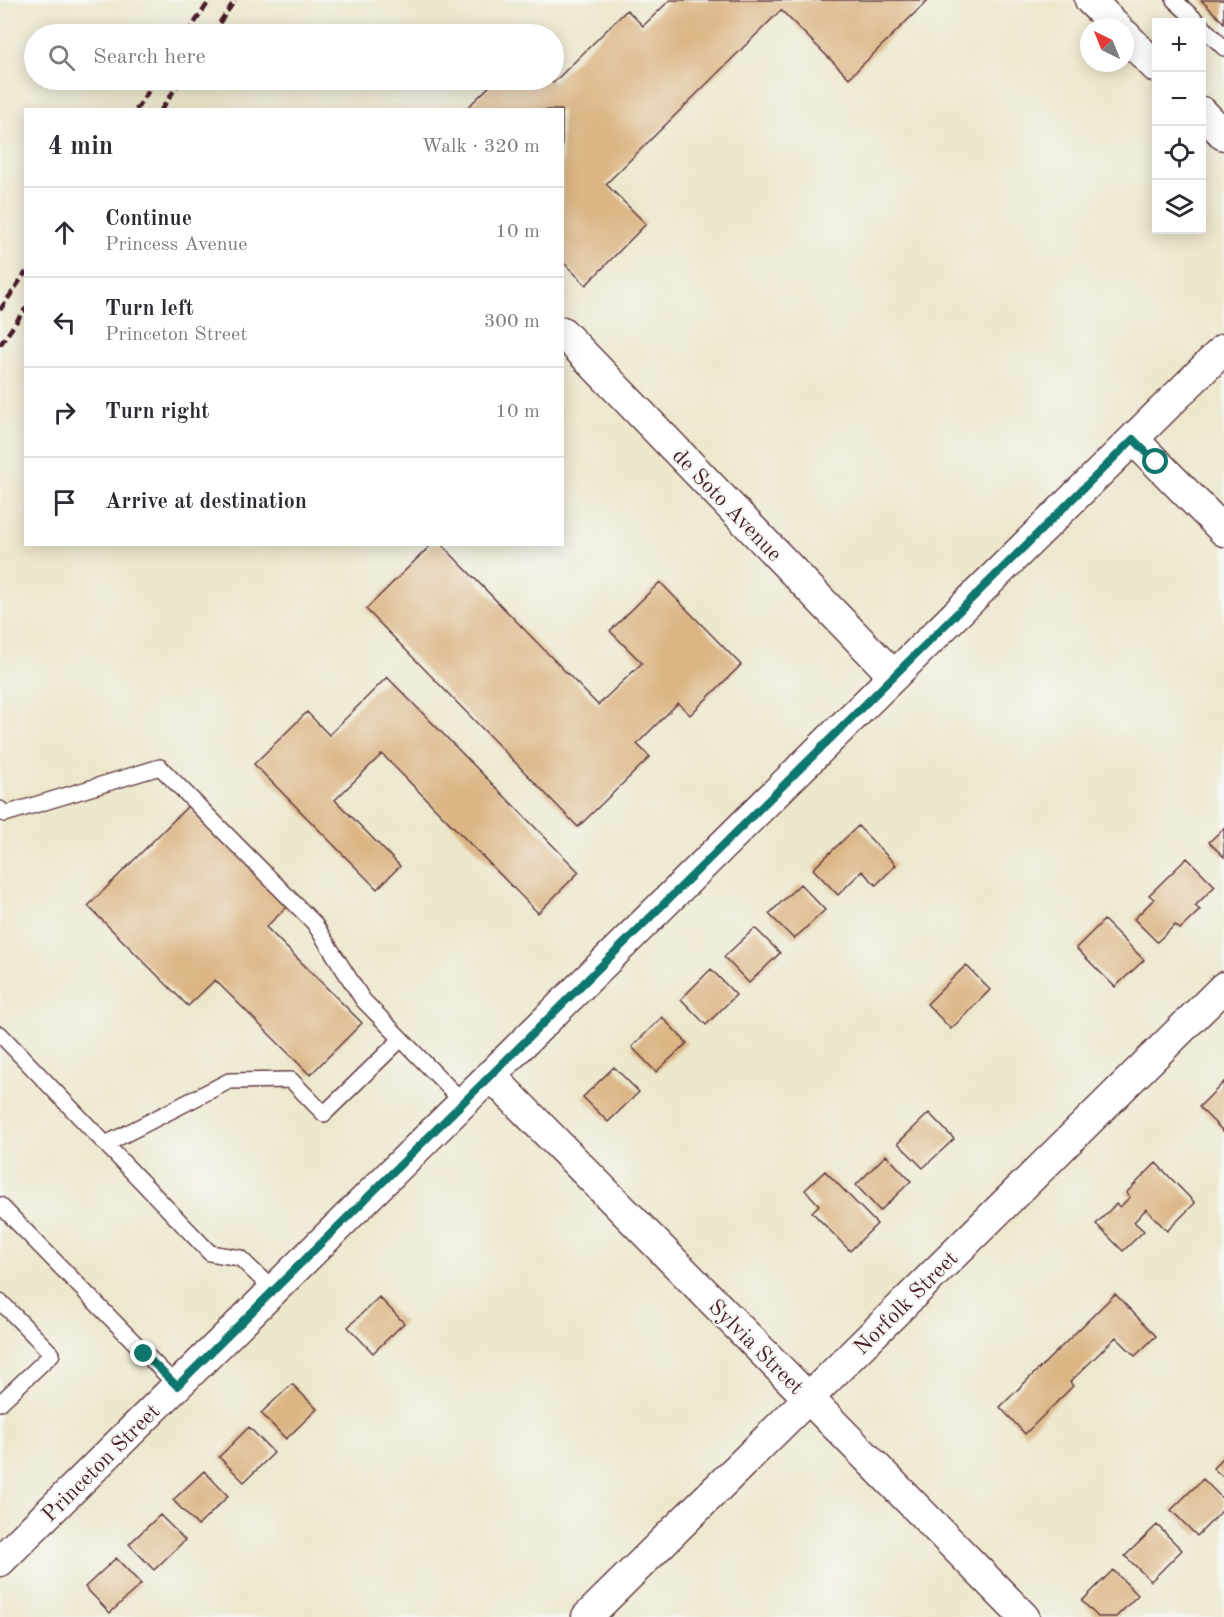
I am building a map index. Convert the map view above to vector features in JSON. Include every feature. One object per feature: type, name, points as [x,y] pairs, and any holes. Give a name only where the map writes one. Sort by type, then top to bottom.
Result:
[{"type":"street","points":[[1090,0],[1108,18]]},
{"type":"street","points":[[1134,44],[1152,63]]},
{"type":"street","points":[[1206,116],[1224,135]]},
{"type":"street","name":"de Soto Avenue","points":[[564,334],[894,676]]},
{"type":"street","name":"Princeton Street","points":[[0,1561],[1224,349]]},
{"type":"street","points":[[1133,439],[1224,531]]},
{"type":"street","name":"Norfolk Street","points":[[587,1617],[1224,987]]},
{"type":"street","name":"Sylvia Street","points":[[490,1075],[1024,1617]]},
{"type":"lane","points":[[1174,0],[1193,18]]},
{"type":"lane","points":[[1206,30],[1224,48]]},
{"type":"lane","points":[[0,809],[5,814],[160,767],[314,923],[363,1000],[463,1102]]},
{"type":"lane","points":[[105,1144],[229,1081],[291,1080],[324,1114],[400,1040]]},
{"type":"lane","points":[[2,1041],[210,1253],[240,1258],[273,1290]]},
{"type":"lane","points":[[0,1205],[177,1386]]},
{"type":"lane","points":[[0,1301],[52,1354],[0,1403]]},
{"type":"building","points":[[670,0],[928,0],[849,78],[781,10],[606,184],[646,224],[586,285],[564,263],[564,108],[467,108],[486,90],[564,90],[564,72],[627,10],[643,26]]},
{"type":"building","points":[[1201,0],[1224,0],[1224,23]]},
{"type":"building","points":[[430,546],[443,546],[598,705],[642,663],[610,631],[660,582],[741,665],[690,715],[678,703],[637,744],[650,757],[578,827],[366,609]]},
{"type":"building","points":[[387,677],[579,872],[538,913],[382,754],[335,800],[400,866],[377,889],[254,764],[307,712],[329,735]]},
{"type":"building","points":[[189,805],[289,905],[266,927],[362,1023],[310,1075],[215,980],[188,1006],[88,906]]},
{"type":"building","points":[[858,826],[896,865],[876,885],[862,871],[838,895],[813,869]]},
{"type":"building","points":[[1224,828],[1224,857],[1209,842]]},
{"type":"building","points":[[1187,858],[1215,886],[1195,906],[1200,910],[1180,929],[1175,925],[1157,942],[1134,919],[1154,899],[1149,895]]},
{"type":"building","points":[[800,884],[825,910],[794,939],[769,914]]},
{"type":"building","points":[[1104,920],[1144,960],[1115,987],[1076,948]]},
{"type":"building","points":[[755,928],[780,953],[749,983],[724,957]]},
{"type":"building","points":[[966,965],[990,990],[951,1029],[927,1004]]},
{"type":"building","points":[[711,969],[736,995],[706,1025],[681,999]]},
{"type":"building","points":[[662,1017],[687,1043],[656,1072],[632,1047]]},
{"type":"building","points":[[614,1067],[639,1092],[608,1122],[583,1097]]},
{"type":"building","points":[[1224,1082],[1224,1132],[1199,1107]]},
{"type":"building","points":[[929,1113],[954,1139],[923,1168],[898,1143]]},
{"type":"building","points":[[886,1155],[911,1181],[880,1211],[856,1185]]},
{"type":"building","points":[[1156,1163],[1195,1203],[1167,1231],[1146,1209],[1134,1222],[1144,1231],[1123,1251],[1096,1224],[1116,1204],[1120,1207],[1130,1197],[1126,1193]]},
{"type":"building","points":[[825,1171],[877,1224],[850,1251],[812,1212],[819,1205],[805,1190]]},
{"type":"building","points":[[1115,1294],[1156,1336],[1135,1356],[1116,1337],[1070,1382],[1073,1386],[1025,1434],[1000,1407]]},
{"type":"building","points":[[379,1297],[404,1323],[373,1353],[348,1327]]},
{"type":"building","points":[[292,1384],[317,1409],[286,1439],[261,1413]]},
{"type":"building","points":[[249,1427],[274,1453],[244,1482],[219,1457]]},
{"type":"building","points":[[1224,1457],[1224,1478],[1213,1468]]},
{"type":"building","points":[[204,1471],[228,1496],[198,1526],[173,1500]]},
{"type":"building","points":[[1203,1479],[1224,1500],[1224,1509],[1197,1536],[1171,1510]]},
{"type":"building","points":[[160,1515],[185,1540],[154,1570],[129,1544]]},
{"type":"building","points":[[1157,1525],[1182,1550],[1151,1581],[1125,1556]]},
{"type":"building","points":[[116,1558],[141,1584],[110,1613],[85,1587]]},
{"type":"building","points":[[1113,1570],[1138,1595],[1116,1617],[1098,1617],[1082,1601]]},
{"type":"railway","points":[[194,24],[210,0]]},
{"type":"railway","points":[[219,24],[235,0]]},
{"type":"railway","points":[[137,108],[149,90]]},
{"type":"railway","points":[[162,108],[174,90]]},
{"type":"railway","points":[[0,310],[24,275]]},
{"type":"railway","points":[[0,345],[24,311]]},
{"type":"route","points":[[144,1354],[177,1386],[1133,439],[1156,462]]}]
